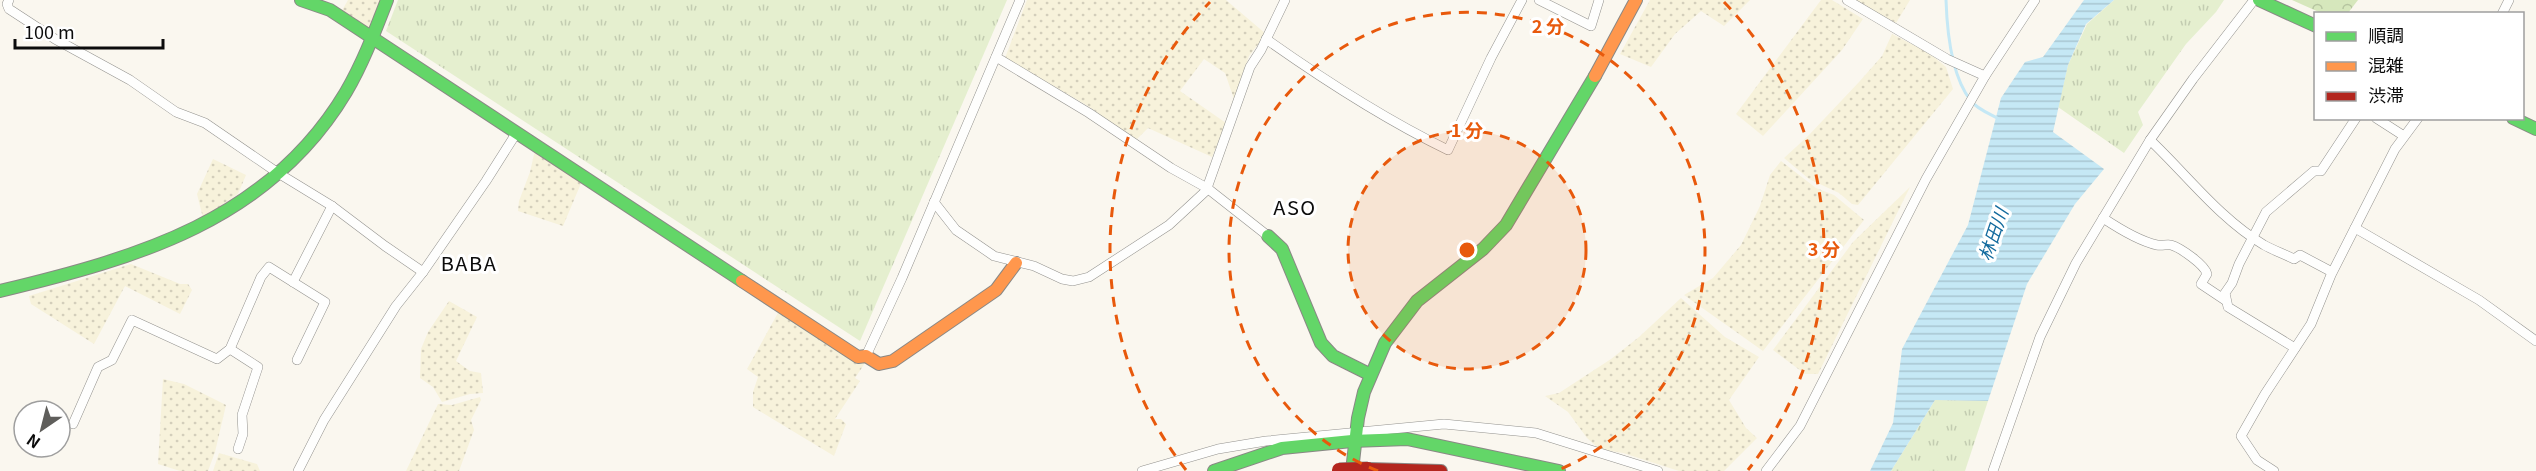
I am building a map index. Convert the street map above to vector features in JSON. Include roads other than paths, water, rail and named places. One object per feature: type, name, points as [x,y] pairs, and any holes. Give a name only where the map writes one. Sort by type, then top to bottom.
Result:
[{"type":"main road","points":[[301,0],[330,10],[858,357],[866,356],[879,364],[893,361],[996,290],[1016,263]]},
{"type":"main road","points":[[0,291],[129,258],[191,233],[224,215],[256,193],[310,142],[339,102],[372,38],[387,0]]},
{"type":"main road","points":[[1352,471],[1353,436],[1369,374],[1389,336],[1413,305],[1435,284],[1493,242],[1508,222],[1576,112],[1636,0]]},
{"type":"main road","points":[[2259,0],[2314,25]]},
{"type":"main road","points":[[2517,120],[2536,129]]},
{"type":"main road","points":[[1268,236],[1282,249],[1321,343],[1333,356],[1369,374]]},
{"type":"main road","points":[[1214,471],[1282,448],[1353,436],[1407,439],[1559,471]]},
{"type":"main road","points":[[1337,471],[1368,469],[1442,471]]},
{"type":"street","points":[[9,0],[7,4],[9,9],[55,39],[130,80],[182,115],[205,123],[278,173],[332,206],[423,272]]},
{"type":"street","points":[[866,356],[902,278],[1020,0]]},
{"type":"street","points":[[934,202],[956,230],[976,246],[994,256],[1034,266],[1062,279],[1073,281],[1089,276],[1170,225],[1208,189],[1250,68],[1285,0]]},
{"type":"street","points":[[1266,39],[1329,84],[1448,150],[1491,58],[1522,0]]},
{"type":"street","points":[[1539,0],[1591,26],[1599,0]]},
{"type":"street","points":[[1847,0],[1947,59],[1986,76]]},
{"type":"street","points":[[1766,471],[1800,426],[1926,179],[1986,76],[2035,0]]},
{"type":"street","points":[[1993,471],[2040,337],[2076,264],[2150,140],[2193,79],[2254,0]]},
{"type":"street","points":[[996,57],[1208,189],[1268,236]]},
{"type":"street","points":[[2295,348],[2228,307],[2225,293],[2266,212],[2314,171],[2321,171],[2355,120]]},
{"type":"street","points":[[2379,120],[2404,136]]},
{"type":"street","points":[[2274,471],[2258,460],[2241,436],[2311,324],[2332,273],[2355,228],[2404,136],[2416,120]]},
{"type":"street","points":[[298,471],[324,420],[396,306],[423,272],[517,132]]},
{"type":"street","points":[[2150,140],[2198,190],[2254,238],[2294,259],[2300,255],[2332,273]]},
{"type":"street","points":[[293,282],[332,206]]},
{"type":"street","points":[[2103,218],[2157,245],[2172,245],[2195,260],[2206,269],[2207,274],[2201,284],[2225,300]]},
{"type":"street","points":[[2355,228],[2479,300],[2536,341]]},
{"type":"street","points":[[73,424],[98,367],[112,360],[132,320],[217,359],[230,349],[261,277],[269,267],[325,303],[297,360]]},
{"type":"street","points":[[230,349],[258,367],[242,415],[243,434],[238,449]]},
{"type":"street","points":[[1142,471],[1218,449],[1266,441],[1353,436],[1444,424],[1536,433],[1658,471]]},
{"type":"water","name":"林田川","points":[[2084,0],[2114,0],[2086,24],[2068,65],[2053,132],[2104,169],[2075,204],[2027,284],[1988,401],[1935,400],[1891,471],[1870,471],[1893,423],[1902,349],[1968,225],[2001,98],[2025,62],[2043,57]]},
{"type":"waterway","points":[[1946,0],[1951,53],[1964,91],[1974,104],[1999,119]]},
{"type":"district","name":"ASO","points":[[1295,206]]},
{"type":"district","name":"BABA","points":[[469,262]]}]
